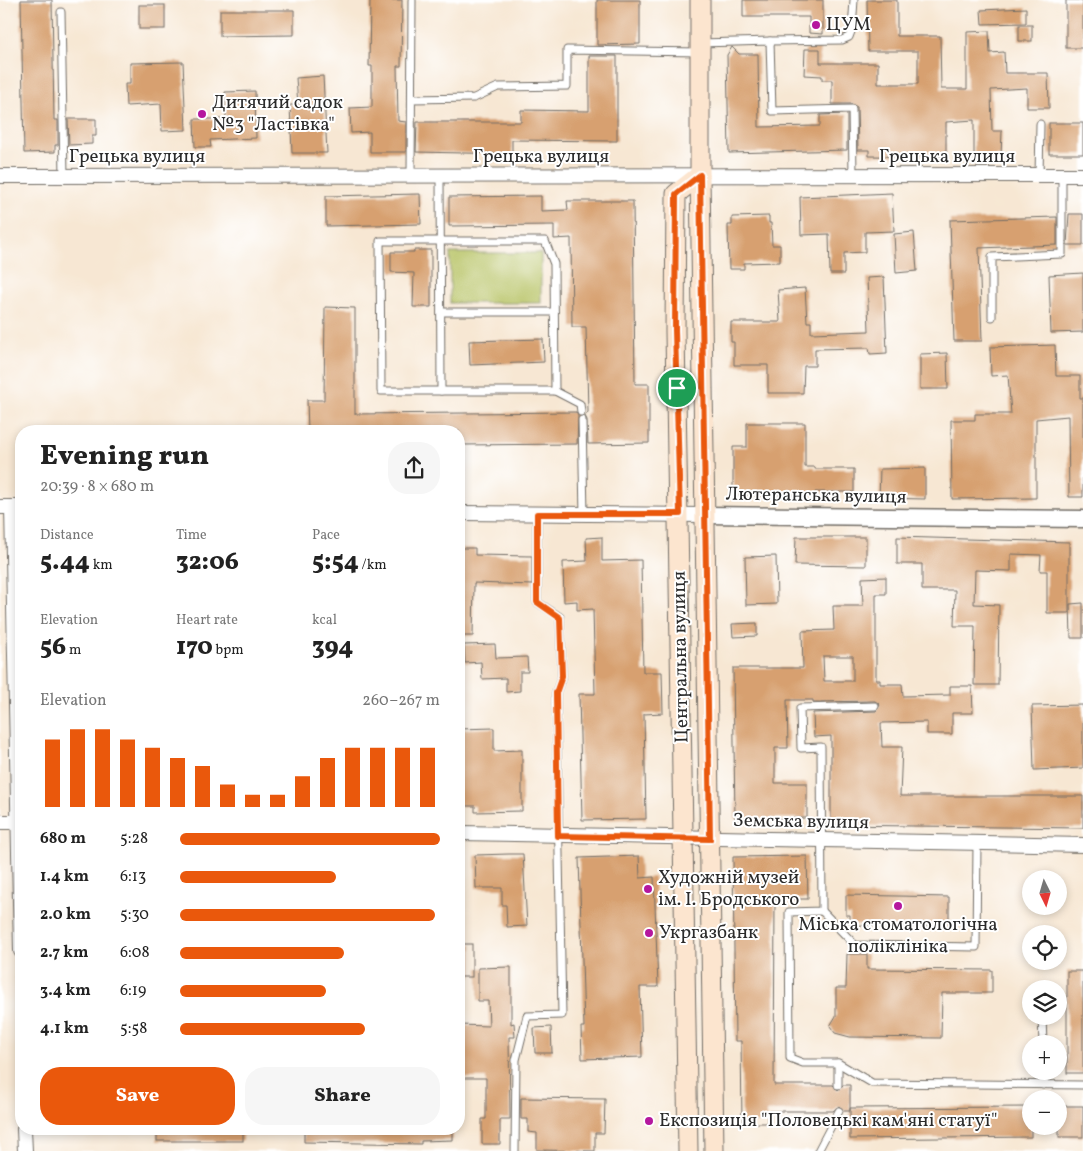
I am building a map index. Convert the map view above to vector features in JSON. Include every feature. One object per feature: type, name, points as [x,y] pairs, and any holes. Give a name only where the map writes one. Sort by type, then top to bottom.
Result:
[{"type":"main road","name":"Центральна вулиця","points":[[700,0],[700,175],[714,1151]]},
{"type":"main road","name":"Центральна вулиця","points":[[688,1151],[680,514],[675,330],[676,194],[700,175]]},
{"type":"street","name":"Грецька вулиця","points":[[0,176],[1083,175]]},
{"type":"street","points":[[11,507],[15,566]]},
{"type":"street","name":"Лютеранська вулиця","points":[[465,513],[1083,518]]},
{"type":"street","points":[[0,822],[15,822]]},
{"type":"street","name":"Земська вулиця","points":[[465,833],[684,839],[1083,845]]},
{"type":"street","points":[[24,1135],[25,1151]]},
{"type":"lane","points":[[411,176],[412,0]]},
{"type":"lane","points":[[412,98],[474,98],[498,87],[566,86],[567,50],[700,48],[770,41],[842,40],[849,37],[852,29],[854,0]]},
{"type":"lane","points":[[61,12],[64,176]]},
{"type":"lane","points":[[770,41],[772,110],[852,109],[853,175]]},
{"type":"lane","points":[[1039,176],[1040,124]]},
{"type":"lane","points":[[992,317],[992,257],[1062,254],[1062,175]]},
{"type":"lane","points":[[440,176],[441,391]]},
{"type":"lane","points":[[555,390],[554,264],[545,241],[380,241],[381,391],[555,390],[580,404],[581,412]]},
{"type":"lane","points":[[441,312],[554,312]]},
{"type":"lane","points":[[582,420],[584,514]]},
{"type":"lane","points":[[515,1151],[516,1060],[526,1016],[562,1016],[556,693],[562,676],[560,618],[537,602],[537,514]]},
{"type":"lane","points":[[875,706],[800,708],[800,748],[821,748],[822,911],[855,945],[976,946],[977,844]]},
{"type":"lane","points":[[822,911],[789,912],[790,1058],[803,1063],[838,1063],[872,1083],[1083,1085]]},
{"type":"lane","points":[[838,1063],[838,1085]]},
{"type":"lane","points":[[1043,1080],[1043,1085]]},
{"type":"lane","points":[[818,1151],[839,1111]]},
{"type":"green space","points":[[450,253],[541,253],[541,303],[450,303]]},
{"type":"building","points":[[21,0],[52,0],[54,120],[58,120],[58,145],[55,145],[55,152],[24,153]]},
{"type":"building","points":[[370,0],[402,0],[401,66],[397,66],[398,121],[406,122],[406,152],[370,152],[370,132],[351,133],[350,108],[372,107],[372,66],[369,66]]},
{"type":"building","points":[[597,0],[640,0],[640,44],[597,45]]},
{"type":"building","name":"ЦУМ","points":[[743,0],[823,0],[823,34],[809,33],[809,17],[743,17]]},
{"type":"building","points":[[867,0],[897,0],[897,36],[940,36],[941,89],[967,89],[967,32],[989,31],[990,53],[1004,52],[1005,73],[1048,73],[1049,108],[1027,108],[1027,88],[991,90],[992,131],[1002,131],[1001,156],[974,156],[974,120],[946,122],[946,157],[869,156],[869,150],[858,150],[857,107],[852,104],[832,104],[832,80],[822,80],[822,76],[804,75],[805,49],[820,49],[820,63],[878,63],[878,84],[918,84],[918,51],[868,51]]},
{"type":"building","points":[[1066,0],[1083,0],[1083,48],[1066,48]]},
{"type":"building","points":[[139,5],[165,5],[165,29],[139,29]]},
{"type":"building","points":[[1026,8],[1026,23],[982,24],[981,10]]},
{"type":"building","points":[[220,10],[294,10],[294,35],[220,36]]},
{"type":"building","points":[[1019,25],[1032,25],[1032,41],[1019,41]]},
{"type":"building","points":[[732,47],[739,54],[758,54],[759,127],[820,126],[820,115],[847,114],[847,150],[729,153],[727,55]]},
{"type":"building","points":[[589,56],[617,56],[617,141],[512,140],[512,154],[416,152],[417,122],[521,122],[521,110],[589,111]]},
{"type":"building","points":[[183,62],[186,130],[162,131],[161,104],[126,106],[125,84],[130,84],[130,63]]},
{"type":"building","points":[[323,76],[327,153],[292,153],[290,105],[298,105],[296,78]]},
{"type":"building","points":[[255,91],[256,138],[210,140],[211,147],[195,147],[194,119],[226,119],[225,92]]},
{"type":"building","points":[[68,119],[96,119],[96,136],[92,136],[92,144],[69,145]]},
{"type":"building","points":[[1049,123],[1083,123],[1083,154],[1049,154]]},
{"type":"building","points":[[892,193],[894,231],[865,232],[865,252],[844,253],[844,274],[830,274],[829,234],[801,235],[800,197]]},
{"type":"building","points":[[420,194],[421,224],[326,226],[326,196]]},
{"type":"building","points":[[541,196],[541,211],[568,210],[567,201],[633,201],[635,384],[649,384],[649,443],[588,444],[587,420],[585,416],[588,412],[586,327],[572,327],[571,238],[554,239],[554,225],[449,226],[449,197]]},
{"type":"building","points":[[1069,214],[1083,214],[1083,245],[1067,245]]},
{"type":"building","points":[[769,216],[772,245],[780,245],[780,262],[744,263],[744,269],[729,269],[728,225],[732,225],[732,217]]},
{"type":"building","points":[[1057,217],[1057,245],[979,248],[982,341],[954,341],[950,220]]},
{"type":"building","points":[[914,232],[917,271],[896,273],[894,234]]},
{"type":"building","points":[[414,250],[431,250],[431,307],[413,307],[414,273],[391,272],[391,252],[414,252]]},
{"type":"building","points":[[1083,273],[1083,332],[1051,333],[1049,275]]},
{"type":"building","points":[[884,277],[887,353],[870,354],[869,348],[815,349],[815,366],[804,366],[803,393],[768,393],[768,365],[734,365],[734,342],[731,342],[731,322],[780,322],[778,290],[805,288],[807,322],[811,322],[811,333],[869,331],[867,278]]},
{"type":"building","points":[[325,307],[355,308],[355,414],[576,412],[578,416],[577,444],[465,445],[465,425],[308,425],[307,400],[324,400]]},
{"type":"building","points":[[543,339],[544,362],[470,365],[469,341]]},
{"type":"building","points":[[1055,345],[1056,376],[1080,376],[1080,398],[1083,398],[1083,497],[1069,497],[1068,416],[1036,419],[1036,498],[952,499],[951,420],[975,420],[975,414],[1011,414],[1008,375],[991,376],[990,347]]},
{"type":"building","points":[[947,353],[948,389],[920,389],[920,354]]},
{"type":"building","points":[[747,423],[805,423],[805,467],[815,467],[815,469],[854,469],[854,492],[815,492],[815,495],[733,495],[733,447],[747,447]]},
{"type":"building","points":[[925,468],[925,499],[879,498],[880,469]]},
{"type":"building","points":[[602,537],[602,561],[641,560],[643,672],[662,672],[663,713],[644,714],[646,819],[582,820],[579,694],[595,694],[593,609],[577,610],[577,601],[564,602],[563,562],[587,561],[586,538]]},
{"type":"building","points":[[796,537],[866,537],[866,566],[795,565]]},
{"type":"building","points":[[897,537],[1069,542],[1069,613],[1047,613],[1047,571],[1040,571],[1041,555],[1011,554],[1011,571],[975,570],[974,604],[999,605],[998,685],[974,685],[975,626],[954,626],[955,590],[922,590],[922,564],[897,564]]},
{"type":"building","points":[[465,548],[475,548],[475,555],[532,556],[532,585],[474,583],[473,636],[465,636]]},
{"type":"building","points":[[776,556],[777,604],[746,605],[745,557]]},
{"type":"building","points":[[886,577],[886,594],[876,594],[876,680],[880,680],[880,684],[902,684],[903,696],[950,695],[950,686],[972,686],[973,713],[952,713],[952,734],[927,734],[927,722],[881,723],[882,747],[902,747],[900,796],[1083,796],[1083,828],[831,825],[831,736],[814,737],[813,713],[876,711],[880,705],[875,701],[813,702],[813,700],[787,700],[788,748],[775,748],[775,783],[807,783],[807,818],[735,819],[733,668],[803,668],[802,631],[834,630],[833,606],[863,606],[862,578]],"holes":[[[823,656],[853,656],[853,681],[824,681]]]},
{"type":"building","points":[[1083,603],[1083,638],[1071,638],[1070,604]]},
{"type":"building","points":[[757,623],[757,636],[733,637],[732,624]]},
{"type":"building","points":[[495,644],[496,658],[527,657],[528,672],[520,672],[520,691],[506,692],[506,678],[482,679],[481,662],[465,663],[465,645]]},
{"type":"building","points":[[1083,705],[1083,768],[1034,770],[1032,706]]},
{"type":"building","points":[[494,728],[494,751],[522,750],[522,811],[475,812],[475,806],[465,806],[465,729]]},
{"type":"building","points":[[523,854],[527,926],[507,927],[506,905],[502,905],[502,888],[476,888],[475,855]]},
{"type":"building","points":[[639,856],[640,878],[654,877],[658,987],[640,987],[642,1057],[582,1059],[581,1027],[584,1027],[579,858]]},
{"type":"building","points":[[807,856],[808,899],[775,899],[774,1085],[833,1085],[838,1090],[843,1085],[850,1085],[850,1111],[844,1111],[839,1106],[833,1111],[767,1111],[767,1123],[742,1123],[741,1041],[735,1041],[733,857]]},
{"type":"building","name":"Міська стоматологічна поліклініка","points":[[846,895],[949,897],[949,927],[850,925],[850,915],[846,915]]},
{"type":"building","points":[[465,944],[472,944],[472,977],[465,977]]},
{"type":"building","points":[[847,954],[867,954],[867,969],[992,970],[992,993],[942,993],[941,1038],[850,1037],[835,1033],[830,1026],[836,1016],[836,988],[846,988]]},
{"type":"building","points":[[511,967],[511,1024],[514,1023],[515,1037],[509,1037],[510,1119],[500,1119],[500,1144],[482,1144],[482,1119],[486,1119],[486,1078],[465,1078],[465,1025],[489,1026],[488,1001],[478,1001],[478,968]]},
{"type":"building","points":[[1067,971],[1083,971],[1083,1073],[1067,1073]]},
{"type":"building","points":[[551,1027],[552,1053],[535,1053],[534,1028]]},
{"type":"building","points":[[521,1098],[605,1099],[604,1133],[595,1133],[595,1151],[537,1150],[537,1133],[528,1132],[528,1119],[521,1119]]},
{"type":"building","points":[[1067,1106],[1083,1106],[1083,1137],[1059,1137],[1059,1135],[1067,1135]]},
{"type":"building","points":[[1022,1107],[1022,1135],[1031,1135],[1031,1137],[850,1139],[850,1108]]},
{"type":"building","points":[[157,1135],[243,1135],[243,1141],[157,1141]]},
{"type":"building","points":[[304,1135],[453,1135],[453,1140],[421,1141],[421,1144],[304,1142]]},
{"type":"place","name":"ЦУМ","points":[[816,25]]},
{"type":"place","name":"Дитячий садок №3 \"Ластівка\"","points":[[202,114]]},
{"type":"place","name":"Художній музей ім. І. Бродського","points":[[648,889]]},
{"type":"place","name":"Міська стоматологічна поліклініка","points":[[898,906]]},
{"type":"place","name":"Укргазбанк","points":[[649,933]]},
{"type":"place","name":"Експозиція \"Половецькі кам'яні статуї\"","points":[[649,1121]]},
{"type":"route","points":[[700,175],[710,839],[558,836],[556,693],[562,676],[560,618],[537,602],[537,514],[680,514],[677,388],[675,330],[676,194],[700,175]]}]
